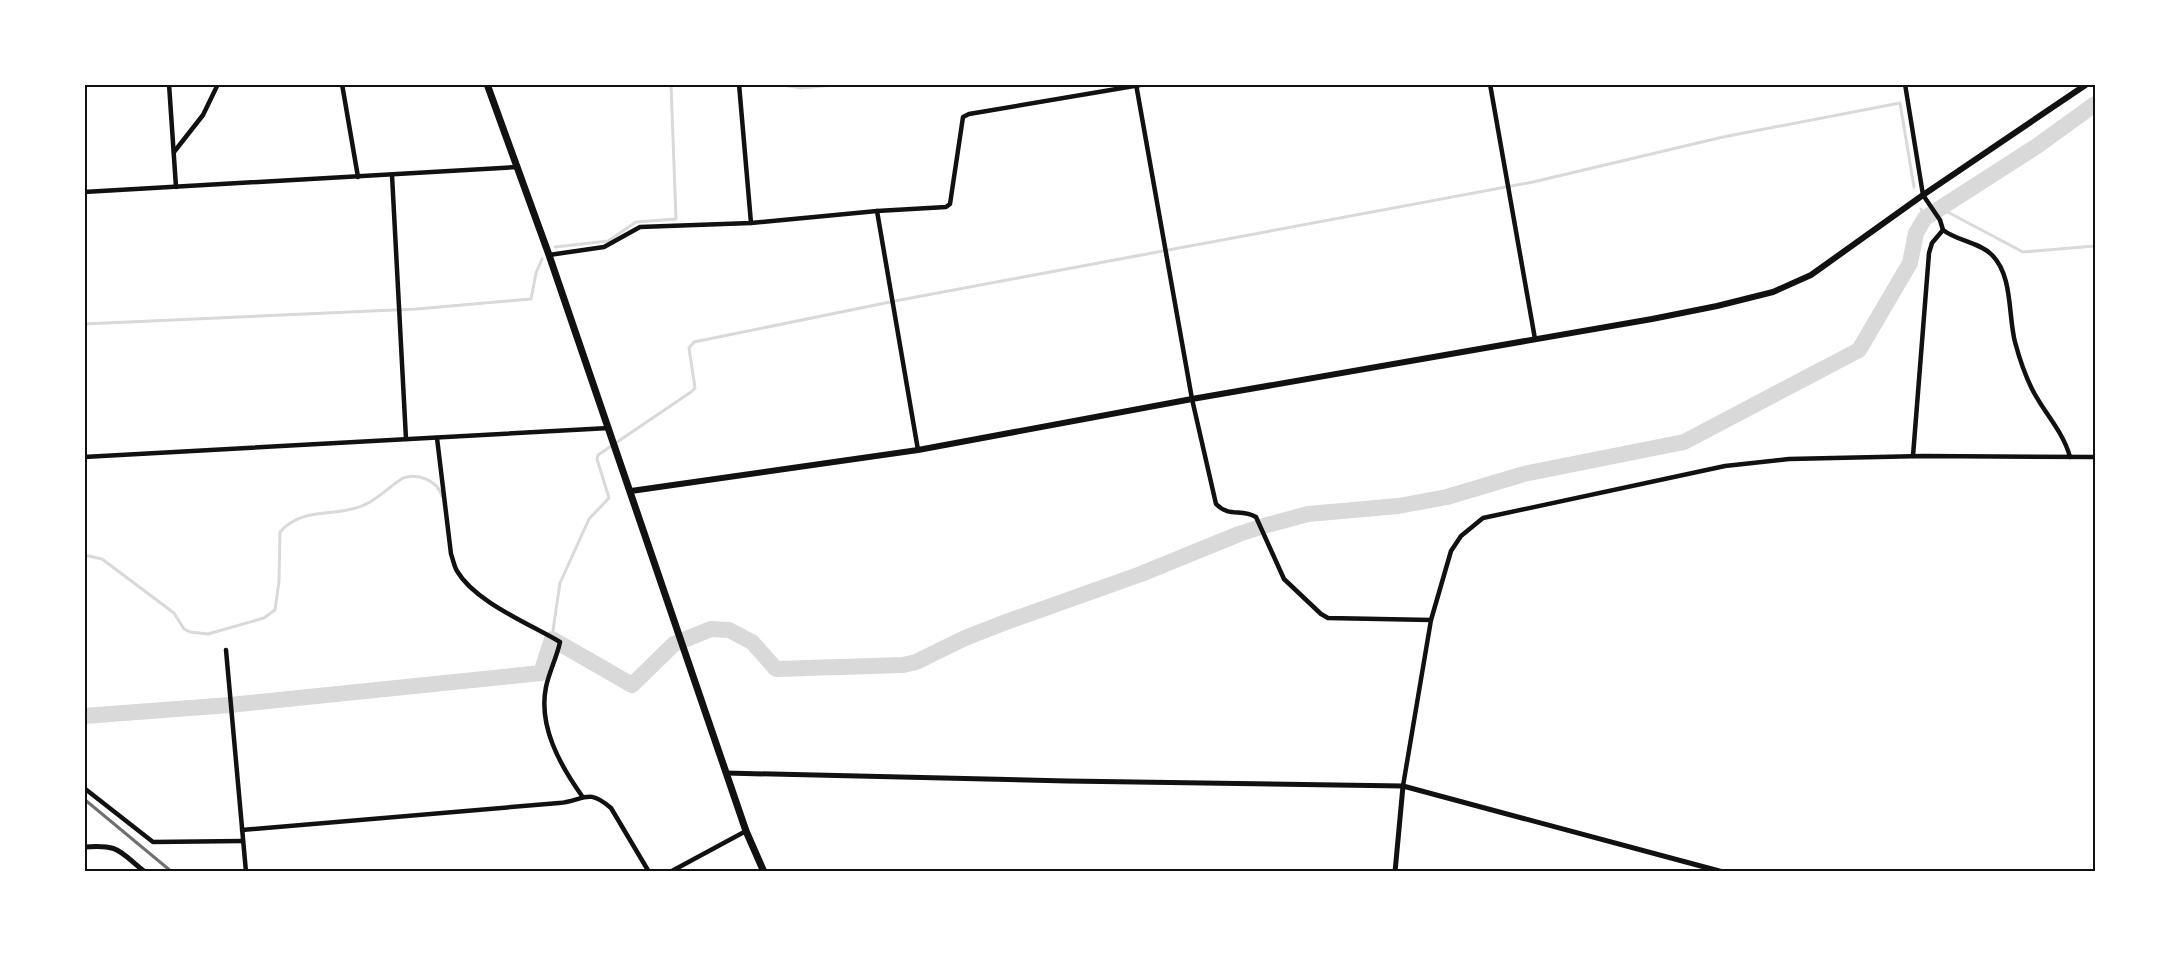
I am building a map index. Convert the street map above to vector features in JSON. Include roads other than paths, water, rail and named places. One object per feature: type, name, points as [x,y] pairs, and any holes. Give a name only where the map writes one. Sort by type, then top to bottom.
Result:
[{"type":"highway","points":[[487,84],[631,491],[746,831],[764,872]]},
{"type":"main road","points":[[631,491],[918,450],[1718,306],[1773,292],[1811,275],[2087,84]]},
{"type":"street","points":[[170,84],[176,188]]},
{"type":"street","points":[[174,152],[203,115],[218,84]]},
{"type":"street","points":[[342,84],[358,177]]},
{"type":"street","points":[[739,84],[751,223]]},
{"type":"street","points":[[549,255],[604,247],[640,227],[751,223],[946,207],[950,204],[963,117],[969,114],[1146,84]]},
{"type":"street","points":[[1490,84],[1535,339]]},
{"type":"street","points":[[1905,84],[1925,198],[1940,220],[1943,230],[1983,248],[1999,263],[2005,278],[2015,341],[2032,389],[2058,429],[2070,457]]},
{"type":"street","points":[[1136,85],[1192,399],[1216,504],[1227,512],[1246,513],[1256,518],[1284,579],[1328,618],[1431,620]]},
{"type":"street","points":[[84,192],[518,167]]},
{"type":"street","points":[[392,175],[406,440]]},
{"type":"street","points":[[877,211],[918,450]]},
{"type":"street","points":[[1913,456],[1929,253],[1932,243],[1943,230]]},
{"type":"street","points":[[84,457],[609,428]]},
{"type":"street","points":[[437,438],[451,554],[457,571],[470,587],[490,602],[560,642],[546,685],[543,709],[547,729],[564,769],[582,796]]},
{"type":"street","points":[[1395,872],[1403,786],[1431,620],[1451,551],[1461,536],[1483,518],[1725,466],[1755,462],[1913,456],[2095,457]]},
{"type":"street","points":[[226,650],[246,872]]},
{"type":"street","points":[[726,773],[1403,786],[1723,872]]},
{"type":"street","points":[[84,788],[147,840],[153,842],[243,841]]},
{"type":"street","points":[[242,830],[569,802],[582,796],[592,796],[611,808],[649,872]]},
{"type":"street","points":[[670,872],[746,831]]},
{"type":"street","points":[[84,847],[105,845],[114,847],[145,872]]},
{"type":"waterway","points":[[555,247],[608,241],[636,222],[676,219],[671,84]]},
{"type":"waterway","points":[[777,84],[801,88],[845,84]]},
{"type":"waterway","points":[[552,637],[560,583],[589,519],[609,498],[597,459],[598,455],[695,388],[689,348],[694,342],[900,300],[1533,182],[1723,137],[1900,103],[1914,187]]},
{"type":"waterway","points":[[84,716],[230,705],[541,673],[552,639],[632,685],[674,644],[711,629],[729,630],[752,642],[776,669],[903,665],[916,662],[965,638],[1006,622],[1141,574],[1267,525],[1308,514],[1398,506],[1447,497],[1524,474],[1684,442],[1859,350],[1910,263],[1916,233],[1925,218],[2037,146],[2095,104]]},
{"type":"waterway","points":[[1921,209],[1925,218]]},
{"type":"waterway","points":[[1942,209],[2023,252],[2095,246]]},
{"type":"waterway","points":[[84,324],[417,309],[531,299],[536,273],[542,259]]},
{"type":"waterway","points":[[84,555],[102,559],[174,613],[184,629],[208,634],[264,618],[275,610],[279,581],[280,532],[289,524],[309,515],[342,511],[364,505],[403,478],[415,476],[426,479],[440,490],[442,496]]},
{"type":"railway","points":[[84,799],[172,872]]}]
